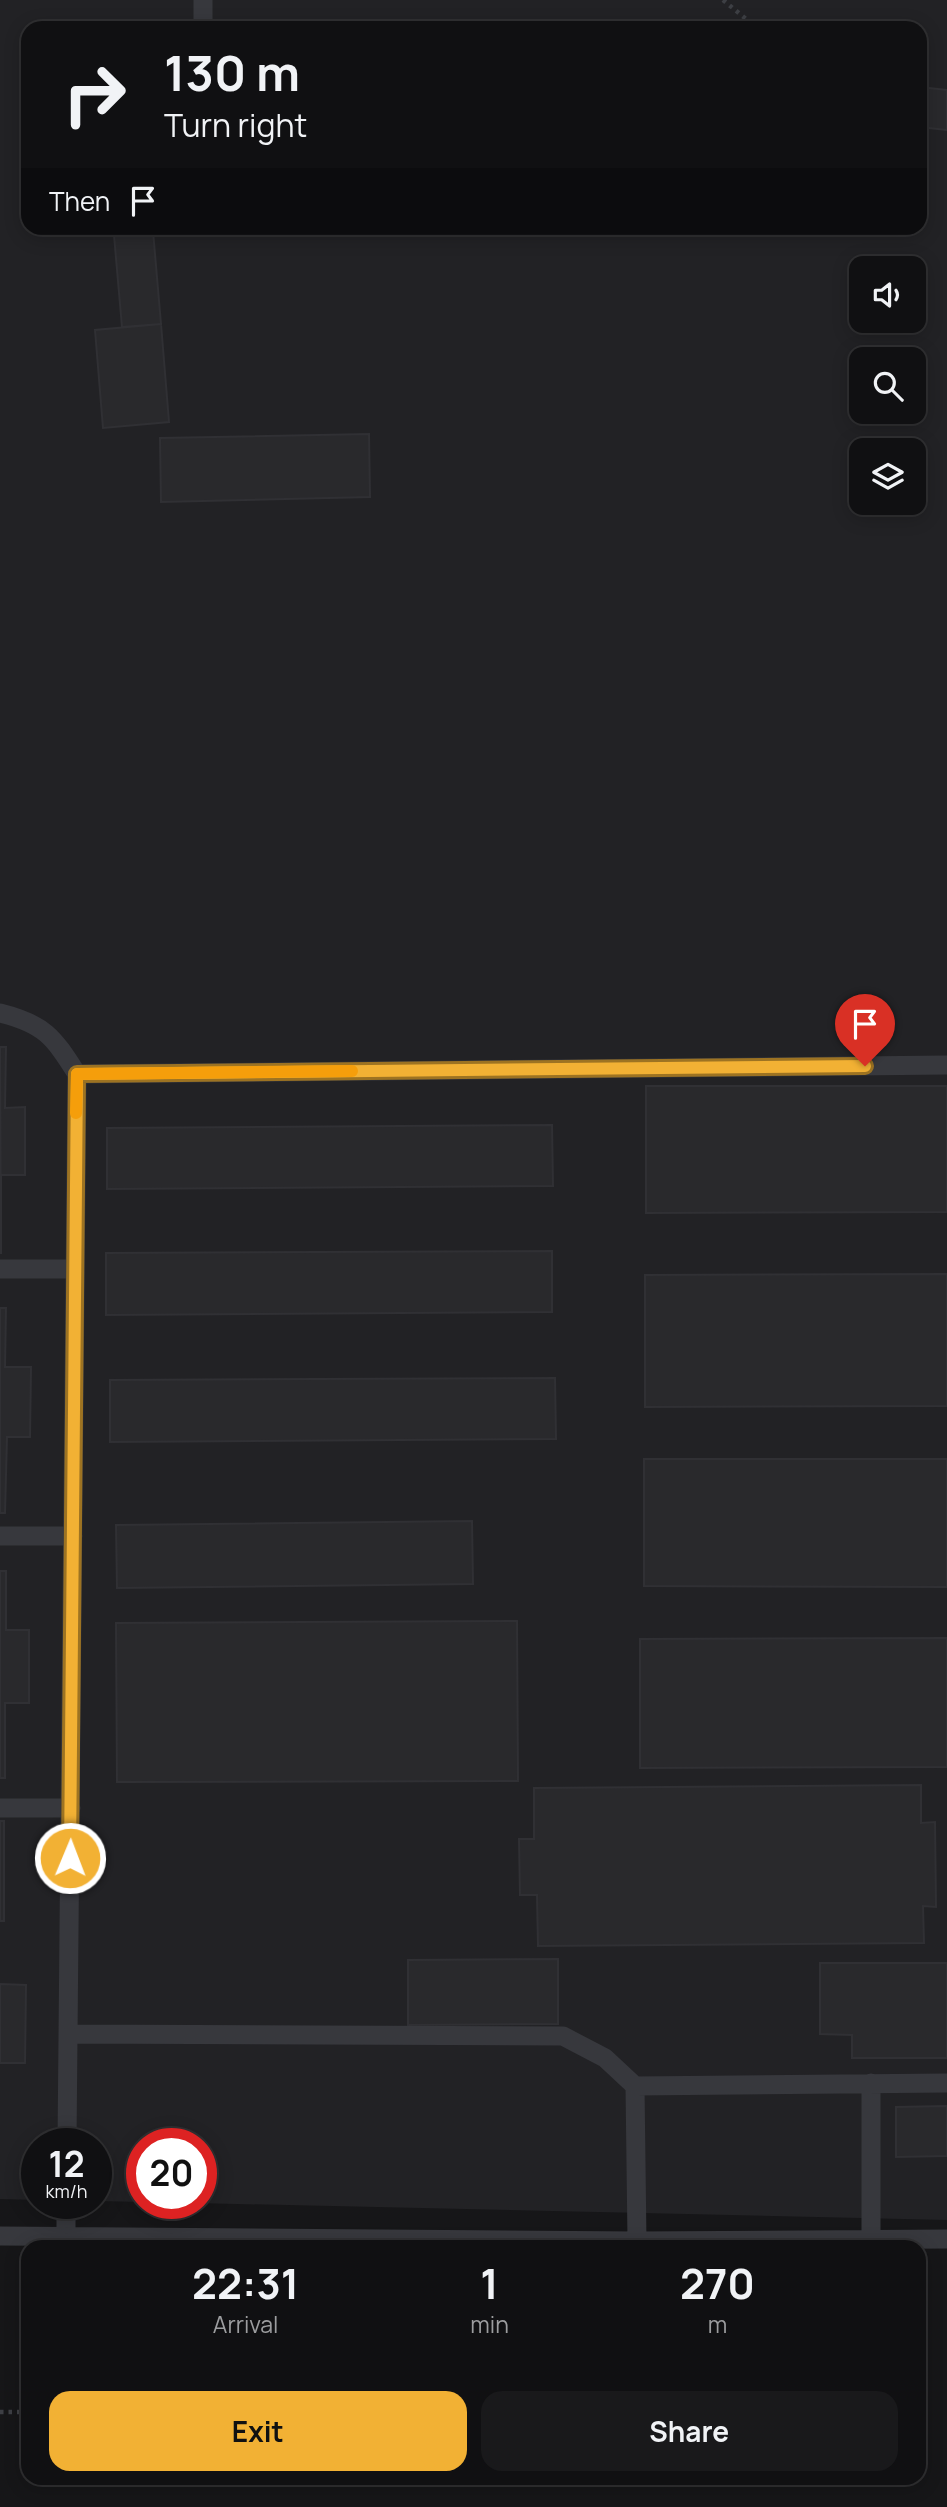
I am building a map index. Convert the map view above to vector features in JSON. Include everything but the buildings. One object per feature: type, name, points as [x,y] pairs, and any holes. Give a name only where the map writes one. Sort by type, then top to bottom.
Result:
[{"type":"lane","points":[[203,0],[203,21]]},
{"type":"lane","points":[[0,1013],[36,1024],[56,1042],[77,1074],[67,2128]]},
{"type":"lane","points":[[77,1074],[947,1065]]},
{"type":"lane","points":[[0,1269],[75,1269]]},
{"type":"lane","points":[[0,1536],[73,1535]]},
{"type":"lane","points":[[0,1808],[71,1808]]},
{"type":"lane","points":[[68,2034],[563,2036],[605,2058],[635,2086],[947,2083]]},
{"type":"lane","points":[[871,2083],[871,2239]]},
{"type":"lane","points":[[635,2086],[637,2240]]},
{"type":"lane","points":[[66,2219],[66,2235]]},
{"type":"lane","points":[[0,2236],[542,2240]]},
{"type":"lane","points":[[754,2240],[947,2239]]},
{"type":"path","points":[[723,0],[748,21]]},
{"type":"path","points":[[0,2412],[21,2412]]},
{"type":"shaded area","points":[[0,0],[947,0],[947,2220],[217,2203],[217,2128],[126,2128],[126,2202],[112,2201],[112,2128],[21,2128],[21,2200],[0,2199]]},
{"type":"slow traffic","points":[[76,1113],[77,1074],[352,1071]]},
{"type":"route","points":[[70,1858],[77,1074],[865,1066]]}]
